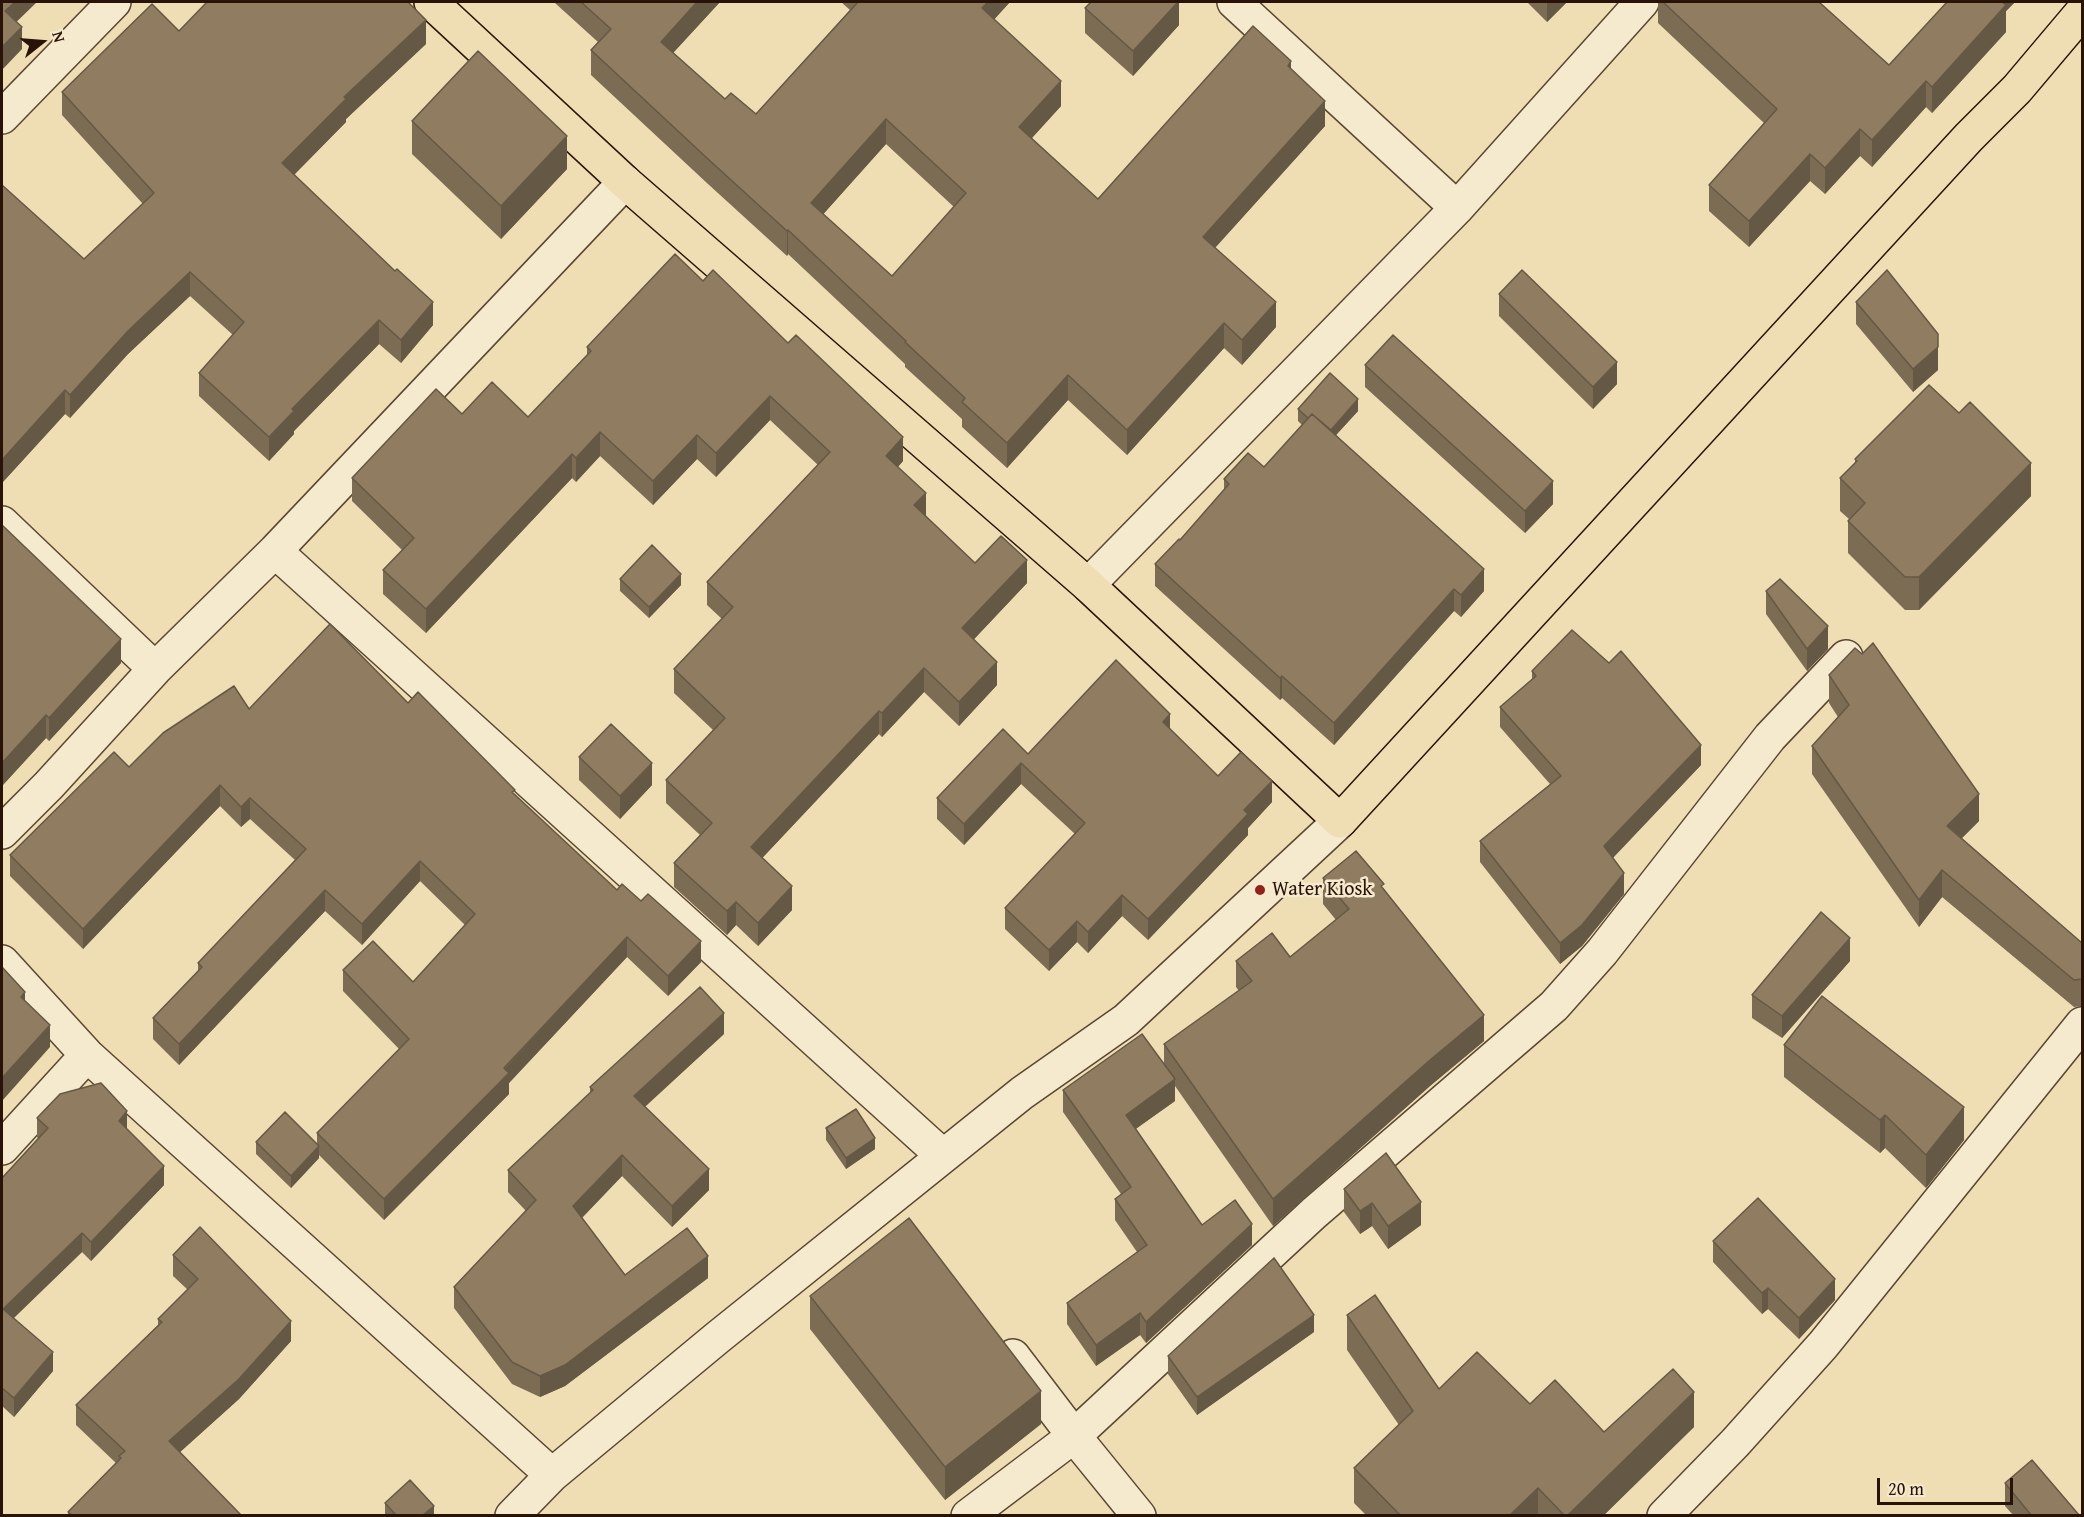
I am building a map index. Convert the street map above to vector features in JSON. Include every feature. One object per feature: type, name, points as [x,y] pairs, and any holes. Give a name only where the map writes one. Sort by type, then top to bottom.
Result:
[{"type":"main road","points":[[432,2],[625,182],[1088,585],[1340,821],[1969,137],[2017,89],[2082,12]]},
{"type":"street","points":[[2,117],[114,2]]},
{"type":"street","points":[[1234,2],[1457,208]]},
{"type":"street","points":[[1088,585],[1457,208],[1641,2]]},
{"type":"street","points":[[2,832],[49,785],[155,669],[275,551],[625,182]]},
{"type":"street","points":[[2,524],[155,669]]},
{"type":"street","points":[[275,551],[944,1156]]},
{"type":"street","points":[[968,1515],[1074,1436],[1314,1213],[1554,1006],[1602,952],[1770,737],[1846,657]]},
{"type":"street","points":[[512,1515],[552,1475],[892,1197],[1022,1093],[1126,1020],[1340,821]]},
{"type":"street","points":[[2,962],[87,1055],[552,1475]]},
{"type":"street","points":[[1664,1515],[1735,1443],[1823,1345],[2082,1024]]},
{"type":"street","points":[[2,1148],[87,1055]]},
{"type":"street","points":[[892,1197],[913,1225]]},
{"type":"street","points":[[997,1335],[1074,1436],[1139,1515]]},
{"type":"building","points":[[2,2],[15,2],[5,11],[22,27],[2,47]]},
{"type":"building","points":[[207,2],[408,2],[426,20],[344,97],[346,99],[282,163],[395,271],[397,269],[433,302],[401,340],[379,320],[292,409],[294,411],[269,437],[199,373],[244,322],[190,272],[128,331],[70,395],[65,390],[2,460],[2,185],[84,259],[154,193],[62,92],[152,4],[179,31]]},
{"type":"building","points":[[581,2],[697,2],[661,42],[725,99],[731,93],[756,114],[858,2],[988,2],[982,8],[1061,81],[1019,127],[1098,199],[1253,26],[1291,61],[1288,66],[1325,101],[1203,237],[1276,302],[1242,340],[1224,323],[1127,430],[1068,375],[1007,443],[962,402],[965,398],[906,341],[591,50],[611,29]],"holes":[[[886,119],[966,193],[892,276],[811,203]]]},
{"type":"building","points":[[1091,2],[1178,2],[1133,51],[1085,8]]},
{"type":"building","points":[[1663,2],[1819,2],[1889,65],[1947,2],[2002,2],[2006,5],[1932,87],[1926,81],[1872,140],[1860,129],[1825,168],[1810,154],[1749,221],[1709,185],[1777,109]]},
{"type":"building","points":[[478,51],[567,136],[501,206],[412,121]]},
{"type":"building","points":[[675,254],[703,281],[713,270],[788,343],[796,335],[903,437],[886,456],[926,493],[914,505],[975,563],[1001,536],[1027,560],[962,628],[997,662],[959,702],[924,668],[882,713],[879,711],[751,847],[792,886],[758,923],[736,902],[727,911],[674,863],[712,823],[666,780],[725,718],[674,669],[733,607],[707,582],[830,452],[770,396],[716,453],[697,435],[653,481],[600,432],[576,458],[572,454],[426,609],[383,570],[414,538],[352,478],[436,389],[462,414],[492,382],[528,417],[591,351],[587,347]]},
{"type":"building","points":[[1522,270],[1617,362],[1593,387],[1499,294]]},
{"type":"building","points":[[1887,270],[1938,334],[1938,347],[1913,369],[1856,302]]},
{"type":"building","points":[[1393,335],[1553,481],[1525,511],[1365,365]]},
{"type":"building","points":[[1330,373],[1358,399],[1331,430],[1312,414],[1308,418],[1298,409]]},
{"type":"building","points":[[1929,385],[1959,413],[1970,402],[2031,463],[1919,577],[1905,577],[1848,521],[1865,503],[1840,478],[1857,461],[1855,459]]},
{"type":"building","points":[[1312,414],[1484,569],[1461,595],[1454,589],[1334,723],[1282,676],[1280,678],[1155,564],[1180,540],[1229,484],[1224,479],[1248,453],[1264,467]]},
{"type":"building","points":[[2,525],[121,639],[49,718],[46,715],[2,763]]},
{"type":"building","points":[[652,545],[681,574],[649,607],[620,579]]},
{"type":"building","points":[[1780,579],[1828,626],[1807,649],[1766,591]]},
{"type":"building","points":[[330,624],[408,703],[418,692],[515,790],[512,792],[617,890],[622,884],[641,901],[648,894],[701,941],[668,976],[627,937],[504,1068],[509,1073],[384,1199],[317,1133],[409,1039],[343,970],[373,941],[413,982],[475,914],[420,861],[362,924],[325,890],[179,1044],[153,1018],[202,967],[198,963],[306,849],[250,798],[241,807],[220,785],[83,929],[10,855],[114,752],[129,767],[163,733],[234,686],[249,709]]},
{"type":"building","points":[[1572,630],[1609,663],[1621,651],[1701,745],[1604,846],[1624,873],[1582,925],[1560,943],[1480,841],[1561,776],[1500,707],[1536,676],[1532,671]]},
{"type":"building","points":[[1873,643],[1979,794],[1947,826],[2082,943],[2082,979],[2074,980],[1942,870],[1919,900],[1812,746],[1849,705],[1829,675],[1855,648],[1862,654]]},
{"type":"building","points":[[1116,660],[1170,714],[1163,722],[1218,776],[1241,752],[1272,781],[1244,810],[1248,814],[1148,919],[1122,895],[1088,932],[1077,921],[1049,950],[1005,908],[1085,823],[1021,763],[964,824],[937,798],[1003,729],[1028,754]]},
{"type":"building","points":[[611,724],[652,763],[620,796],[579,757]]},
{"type":"building","points":[[1356,851],[1384,884],[1381,886],[1484,1015],[1273,1199],[1164,1044],[1252,981],[1236,961],[1272,933],[1290,957],[1349,909],[1323,878]]},
{"type":"building","points":[[1821,912],[1850,938],[1782,1016],[1752,995]]},
{"type":"building","points":[[2,967],[25,992],[21,997],[50,1025],[2,1078]]},
{"type":"building","points":[[700,987],[724,1013],[634,1096],[709,1169],[672,1206],[622,1155],[573,1206],[625,1275],[687,1228],[708,1256],[565,1365],[540,1376],[512,1362],[454,1287],[536,1200],[508,1170],[593,1090],[590,1087]]},
{"type":"building","points":[[1822,996],[1964,1107],[1926,1155],[1885,1115],[1880,1120],[1784,1045]]},
{"type":"building","points":[[1142,1034],[1175,1079],[1126,1115],[1202,1225],[1235,1200],[1252,1224],[1146,1322],[1140,1313],[1096,1345],[1067,1303],[1147,1245],[1115,1199],[1131,1187],[1063,1090]]},
{"type":"building","points":[[101,1083],[127,1111],[119,1121],[164,1166],[91,1242],[82,1233],[3,1309],[53,1352],[14,1398],[2,1388],[2,1178],[48,1128],[37,1118],[60,1094]]},
{"type":"building","points":[[856,1109],[875,1138],[846,1158],[826,1128]]},
{"type":"building","points":[[285,1112],[319,1146],[291,1176],[256,1142]]},
{"type":"building","points":[[1386,1153],[1421,1202],[1388,1226],[1372,1203],[1360,1211],[1344,1189]]},
{"type":"building","points":[[1758,1198],[1835,1279],[1799,1318],[1768,1288],[1762,1293],[1713,1241]]},
{"type":"building","points":[[909,1218],[1041,1391],[945,1467],[810,1296]]},
{"type":"building","points":[[200,1227],[291,1321],[239,1379],[169,1441],[241,1515],[72,1515],[68,1512],[121,1458],[119,1456],[125,1451],[76,1405],[162,1322],[158,1319],[198,1279],[173,1255]]},
{"type":"building","points":[[1274,1258],[1314,1315],[1197,1397],[1168,1356]]},
{"type":"building","points":[[1375,1295],[1439,1389],[1477,1352],[1530,1404],[1555,1380],[1604,1432],[1673,1369],[1694,1392],[1568,1515],[1564,1515],[1538,1488],[1510,1515],[1400,1515],[1354,1468],[1413,1411],[1347,1315]]},
{"type":"building","points":[[2032,1460],[2079,1515],[2031,1515],[2005,1483]]},
{"type":"building","points":[[410,1480],[434,1506],[423,1515],[396,1515],[385,1503]]},
{"type":"place","name":"Water Kiosk","points":[[1260,890]]}]
